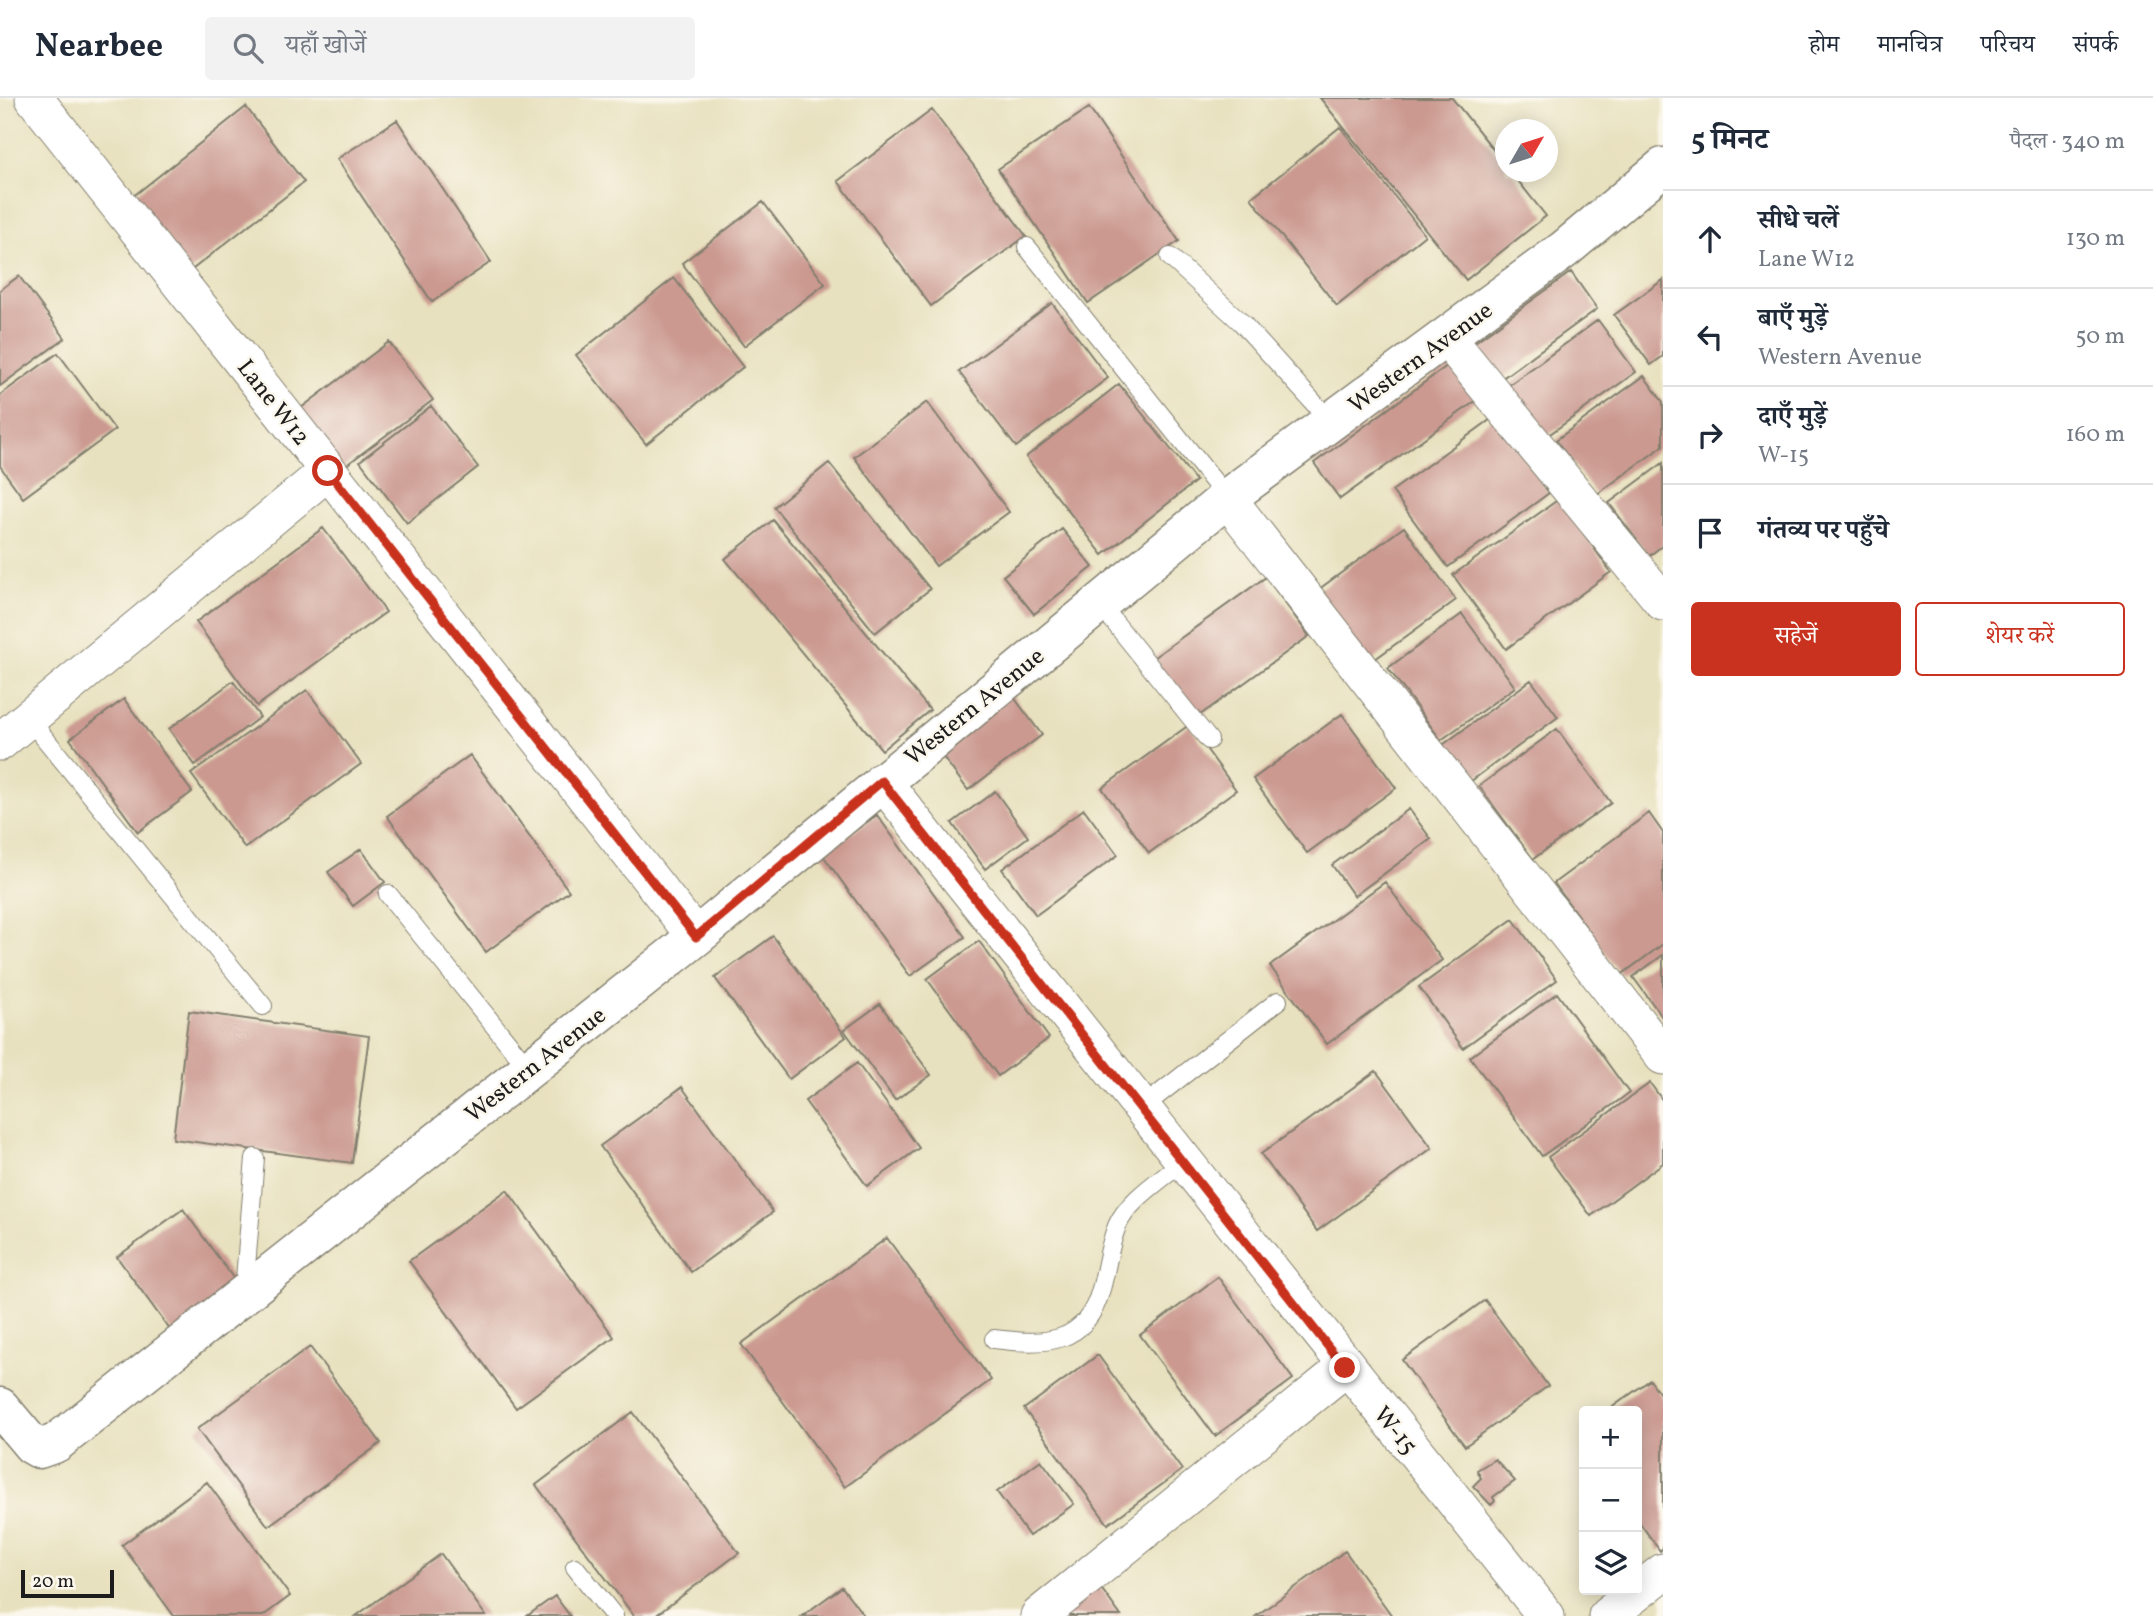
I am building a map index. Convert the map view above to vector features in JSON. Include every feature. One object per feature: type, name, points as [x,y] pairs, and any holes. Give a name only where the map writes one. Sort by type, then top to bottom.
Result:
[{"type":"street","name":"Lane W12","points":[[34,98],[696,937]]},
{"type":"street","name":"Western Avenue","points":[[0,1407],[32,1445],[39,1449],[56,1443],[696,937],[1227,498],[1565,249],[1663,167]]},
{"type":"street","points":[[1447,338],[1663,602]]},
{"type":"street","points":[[0,742],[328,471]]},
{"type":"street","points":[[1227,498],[1663,1056]]},
{"type":"street","name":"W-15","points":[[882,781],[1345,1368],[1546,1616]]},
{"type":"street","points":[[1039,1616],[1345,1368]]},
{"type":"street","points":[[1607,1616],[1663,1572]]},
{"type":"lane","points":[[1027,247],[1227,498]]},
{"type":"lane","points":[[1170,257],[1242,323],[1331,422]]},
{"type":"lane","points":[[1099,603],[1209,740]]},
{"type":"lane","points":[[29,719],[263,1006]]},
{"type":"lane","points":[[388,894],[529,1069]]},
{"type":"lane","points":[[1140,1109],[1278,1001]]},
{"type":"lane","points":[[244,1294],[254,1157]]},
{"type":"lane","points":[[994,1339],[1037,1344],[1058,1340],[1089,1320],[1101,1291],[1113,1238],[1121,1218],[1182,1162]]},
{"type":"lane","points":[[576,1567],[614,1616]]},
{"type":"building","points":[[1320,98],[1452,98],[1495,151],[1495,182],[1519,182],[1546,216],[1466,280]]},
{"type":"building","points":[[246,107],[304,182],[184,276],[126,202]]},
{"type":"building","points":[[1089,108],[1179,241],[1088,303],[998,169]]},
{"type":"building","points":[[932,110],[1026,236],[931,306],[838,181]]},
{"type":"building","points":[[397,120],[491,262],[432,302],[337,159]]},
{"type":"building","points":[[1340,127],[1425,235],[1337,306],[1251,198]]},
{"type":"building","points":[[763,202],[825,284],[744,346],[682,263]]},
{"type":"building","points":[[1571,272],[1597,309],[1490,387],[1464,350]]},
{"type":"building","points":[[19,276],[65,338],[0,386],[0,290]]},
{"type":"building","points":[[674,278],[743,367],[646,444],[576,355]]},
{"type":"building","points":[[1663,280],[1663,356],[1651,365],[1614,315]]},
{"type":"building","points":[[1052,303],[1108,378],[1016,447],[959,372]]},
{"type":"building","points":[[1598,320],[1636,372],[1547,436],[1509,385]]},
{"type":"building","points":[[389,342],[433,400],[341,469],[297,411]]},
{"type":"building","points":[[58,353],[115,430],[23,498],[0,466],[0,395]]},
{"type":"building","points":[[1451,363],[1477,400],[1340,499],[1314,463]]},
{"type":"building","points":[[1644,376],[1663,402],[1663,446],[1596,495],[1556,440]]},
{"type":"building","points":[[1119,384],[1196,481],[1103,555],[1026,457]]},
{"type":"building","points":[[927,402],[1009,512],[936,566],[854,457]]},
{"type":"building","points":[[431,406],[478,467],[407,523],[360,461]]},
{"type":"building","points":[[1494,417],[1549,493],[1448,567],[1392,491]]},
{"type":"building","points":[[829,463],[930,589],[875,633],[774,507]]},
{"type":"building","points":[[1663,463],[1663,545],[1649,556],[1609,503]]},
{"type":"building","points":[[1559,499],[1611,572],[1506,649],[1453,575]]},
{"type":"building","points":[[773,520],[930,710],[882,750],[725,559]]},
{"type":"building","points":[[1404,527],[1456,600],[1364,667],[1311,595]]},
{"type":"building","points":[[323,528],[386,612],[257,706],[196,622]]},
{"type":"building","points":[[1062,529],[1093,567],[1034,614],[1003,576]]},
{"type":"building","points":[[1266,577],[1309,636],[1196,718],[1153,658]]},
{"type":"building","points":[[1462,614],[1515,687],[1441,740],[1388,668]]},
{"type":"building","points":[[1531,680],[1558,717],[1467,784],[1440,747]]},
{"type":"building","points":[[233,681],[260,717],[195,765],[169,729]]},
{"type":"building","points":[[307,690],[361,764],[245,848],[191,774]]},
{"type":"building","points":[[1010,692],[1042,735],[968,790],[936,748]]},
{"type":"building","points":[[124,699],[192,792],[138,832],[70,739]]},
{"type":"building","points":[[1342,714],[1396,788],[1307,853],[1253,779]]},
{"type":"building","points":[[1189,725],[1236,790],[1149,853],[1102,788]]},
{"type":"building","points":[[1557,729],[1611,803],[1533,859],[1479,786]]},
{"type":"building","points":[[470,755],[569,891],[486,952],[387,816]]},
{"type":"building","points":[[995,791],[1028,837],[985,869],[952,823]]},
{"type":"building","points":[[1084,809],[1118,855],[1036,915],[1002,869]]},
{"type":"building","points":[[1409,809],[1431,839],[1354,896],[1332,865]]},
{"type":"building","points":[[1649,813],[1663,833],[1663,944],[1621,975],[1554,883]]},
{"type":"building","points":[[877,815],[965,937],[910,976],[822,854]]},
{"type":"building","points":[[361,849],[385,882],[353,906],[328,872]]},
{"type":"building","points":[[1385,882],[1442,960],[1327,1044],[1270,966]]},
{"type":"building","points":[[1513,919],[1557,980],[1463,1048],[1419,987]]},
{"type":"building","points":[[773,936],[846,1037],[789,1079],[715,978]]},
{"type":"building","points":[[979,941],[1049,1038],[998,1076],[927,979]]},
{"type":"building","points":[[1663,955],[1663,1018],[1633,977]]},
{"type":"building","points":[[1557,993],[1629,1093],[1542,1156],[1470,1057]]},
{"type":"building","points":[[880,1004],[931,1075],[895,1100],[844,1030]]},
{"type":"building","points":[[189,1011],[369,1036],[352,1163],[173,1139]]},
{"type":"building","points":[[857,1063],[919,1148],[867,1186],[805,1101]]},
{"type":"building","points":[[1376,1071],[1432,1148],[1317,1231],[1261,1154]]},
{"type":"building","points":[[1650,1083],[1663,1101],[1663,1163],[1591,1216],[1548,1157]]},
{"type":"building","points":[[682,1087],[773,1212],[691,1272],[600,1146]]},
{"type":"building","points":[[507,1190],[614,1337],[516,1408],[409,1261]]},
{"type":"building","points":[[183,1209],[239,1286],[173,1334],[117,1257]]},
{"type":"building","points":[[887,1238],[991,1380],[845,1487],[741,1344]]},
{"type":"building","points":[[1218,1277],[1293,1379],[1215,1436],[1140,1335]]},
{"type":"building","points":[[1485,1300],[1548,1386],[1465,1446],[1402,1360]]},
{"type":"building","points":[[310,1347],[381,1443],[268,1526],[197,1429]]},
{"type":"building","points":[[1098,1355],[1182,1470],[1108,1524],[1024,1409]]},
{"type":"building","points":[[1650,1380],[1663,1398],[1663,1548],[1660,1551],[1642,1526],[1642,1406],[1614,1406]]},
{"type":"building","points":[[633,1412],[739,1553],[655,1616],[634,1616],[536,1485]]},
{"type":"building","points":[[1495,1459],[1515,1481],[1493,1497],[1495,1501],[1491,1505],[1473,1486],[1481,1478],[1477,1470]]},
{"type":"building","points":[[1041,1460],[1074,1504],[1029,1536],[997,1492]]},
{"type":"building","points":[[207,1482],[290,1596],[263,1616],[174,1616],[122,1545]]},
{"type":"building","points":[[1345,1551],[1392,1616],[1256,1616]]},
{"type":"building","points":[[441,1554],[486,1616],[356,1616]]},
{"type":"building","points":[[1098,1584],[1121,1616],[1054,1616]]},
{"type":"building","points":[[842,1587],[864,1616],[802,1616]]},
{"type":"building","points":[[555,1596],[570,1616],[527,1616]]},
{"type":"route","points":[[328,471],[696,937],[882,781],[1345,1368]]}]
